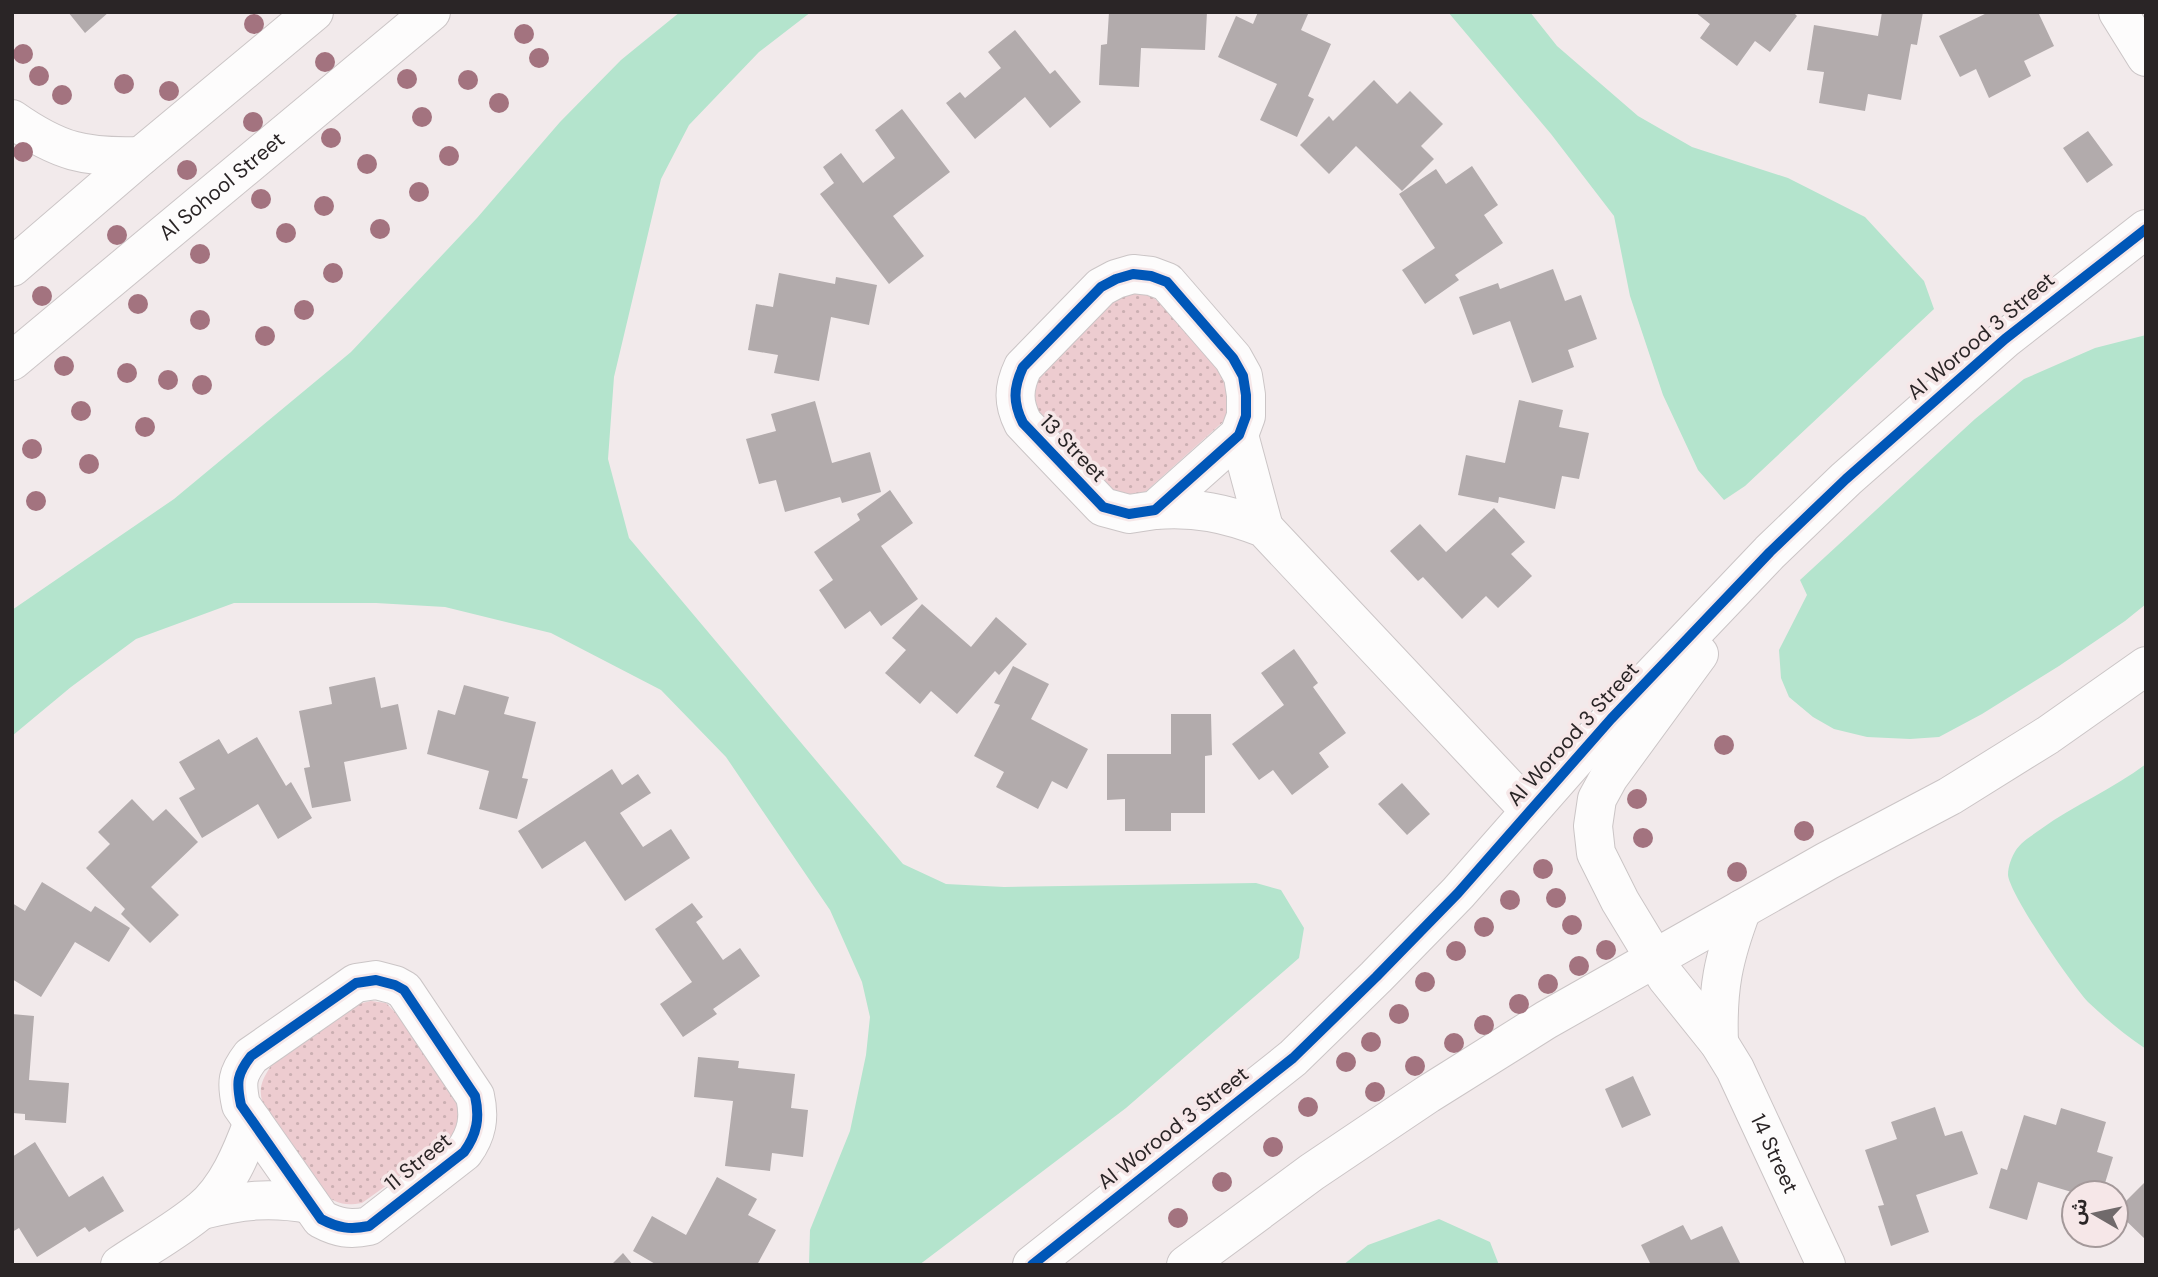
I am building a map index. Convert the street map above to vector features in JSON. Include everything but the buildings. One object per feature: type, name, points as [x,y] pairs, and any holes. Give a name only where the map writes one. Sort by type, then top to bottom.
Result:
[{"type":"street","points":[[12,267],[314,12]]},
{"type":"street","name":"Al Sohool Street","points":[[12,360],[431,12]]},
{"type":"street","points":[[2118,12],[2146,57]]},
{"type":"street","points":[[12,119],[38,138],[71,151],[106,157],[141,156]]},
{"type":"street","name":"Al Worood 3 Street","points":[[1032,1265],[1293,1058],[1458,893],[1611,719],[1770,552],[1875,452],[2005,338],[2146,229]]},
{"type":"street","name":"13 Street","points":[[1264,528],[1239,435],[1246,416],[1247,395],[1243,376],[1233,358],[1167,282],[1151,276],[1133,274],[1101,287],[1023,367],[1014,395],[1023,424],[1103,507],[1129,514],[1182,508],[1210,511],[1237,517],[1264,528],[1530,811]]},
{"type":"street","points":[[1155,510],[1239,435]]},
{"type":"street","name":"14 Street","points":[[1770,552],[1726,623],[1696,659],[1609,777],[1597,799],[1593,826],[1596,853],[1620,901],[1654,958],[1719,1043],[1735,1069],[1826,1265]]},
{"type":"street","points":[[1186,1265],[1312,1172],[1428,1094],[1546,1020],[1827,861],[1950,796],[2048,735],[2146,666]]},
{"type":"street","name":"14 Street","points":[[1719,1043],[1717,1005],[1721,972],[1742,909]]},
{"type":"street","name":"11 Street","points":[[376,980],[404,990],[475,1096],[478,1110],[478,1126],[473,1140],[464,1152],[369,1226],[353,1230],[336,1227],[321,1219],[253,1122],[241,1105],[237,1087],[240,1070],[251,1056],[356,983],[376,980]]},
{"type":"street","points":[[120,1265],[202,1210],[219,1190],[232,1168],[253,1122]]},
{"type":"street","points":[[202,1210],[255,1199],[282,1199],[310,1204]]},
{"type":"shaded area","points":[[680,12],[811,12],[759,52],[689,125],[661,179],[614,377],[608,459],[629,538],[903,864],[946,884],[1004,887],[1256,883],[1281,890],[1304,928],[1299,958],[1126,1108],[919,1265],[809,1265],[810,1230],[850,1131],[866,1055],[870,1017],[862,982],[830,910],[726,757],[661,690],[551,633],[445,607],[376,603],[234,603],[136,639],[71,687],[12,736],[12,610],[174,499],[351,352],[477,218],[560,122],[621,60]]},
{"type":"shaded area","points":[[1448,12],[1530,12],[1557,46],[1638,116],[1692,147],[1788,178],[1865,217],[1924,281],[1934,309],[1745,486],[1724,500],[1698,470],[1663,395],[1630,296],[1614,216],[1551,134]]},
{"type":"shaded area","points":[[1146,292],[1159,302],[1228,379],[1232,392],[1225,420],[1144,493],[1130,497],[1116,495],[1038,411],[1031,399],[1038,367],[1118,296]]},
{"type":"shaded area","points":[[2146,335],[2146,604],[2059,666],[1982,714],[1939,737],[1867,737],[1834,729],[1813,717],[1789,697],[1781,678],[1779,650],[1807,595],[1800,580],[1975,419],[2024,379],[2095,348]]},
{"type":"shaded area","points":[[2146,764],[2146,1049],[2109,1021],[2080,992],[2030,919],[2011,886],[2008,875],[2013,855],[2024,841]]},
{"type":"shaded area","points":[[371,1001],[386,1003],[397,1014],[458,1099],[458,1127],[451,1139],[362,1203],[345,1204],[331,1199],[322,1191],[266,1110],[261,1098],[261,1088],[271,1066],[358,1004]]},
{"type":"shaded area","points":[[1439,1219],[1490,1242],[1499,1265],[1343,1265],[1368,1245]]},
{"type":"cycle path","points":[[1032,1265],[1293,1058],[1458,893],[1611,719],[1770,552],[1846,479],[2005,339],[2146,229]]},
{"type":"cycle path","points":[[1133,274],[1151,276],[1167,282],[1233,358],[1243,376],[1246,416],[1239,435],[1155,510],[1129,514],[1103,507],[1023,423],[1017,409],[1016,395],[1017,382],[1023,367],[1101,287],[1133,274]]},
{"type":"cycle path","points":[[376,980],[404,990],[475,1096],[477,1119],[475,1132],[464,1152],[369,1226],[344,1227],[321,1219],[241,1105],[239,1079],[251,1056],[356,983],[376,980]]}]
